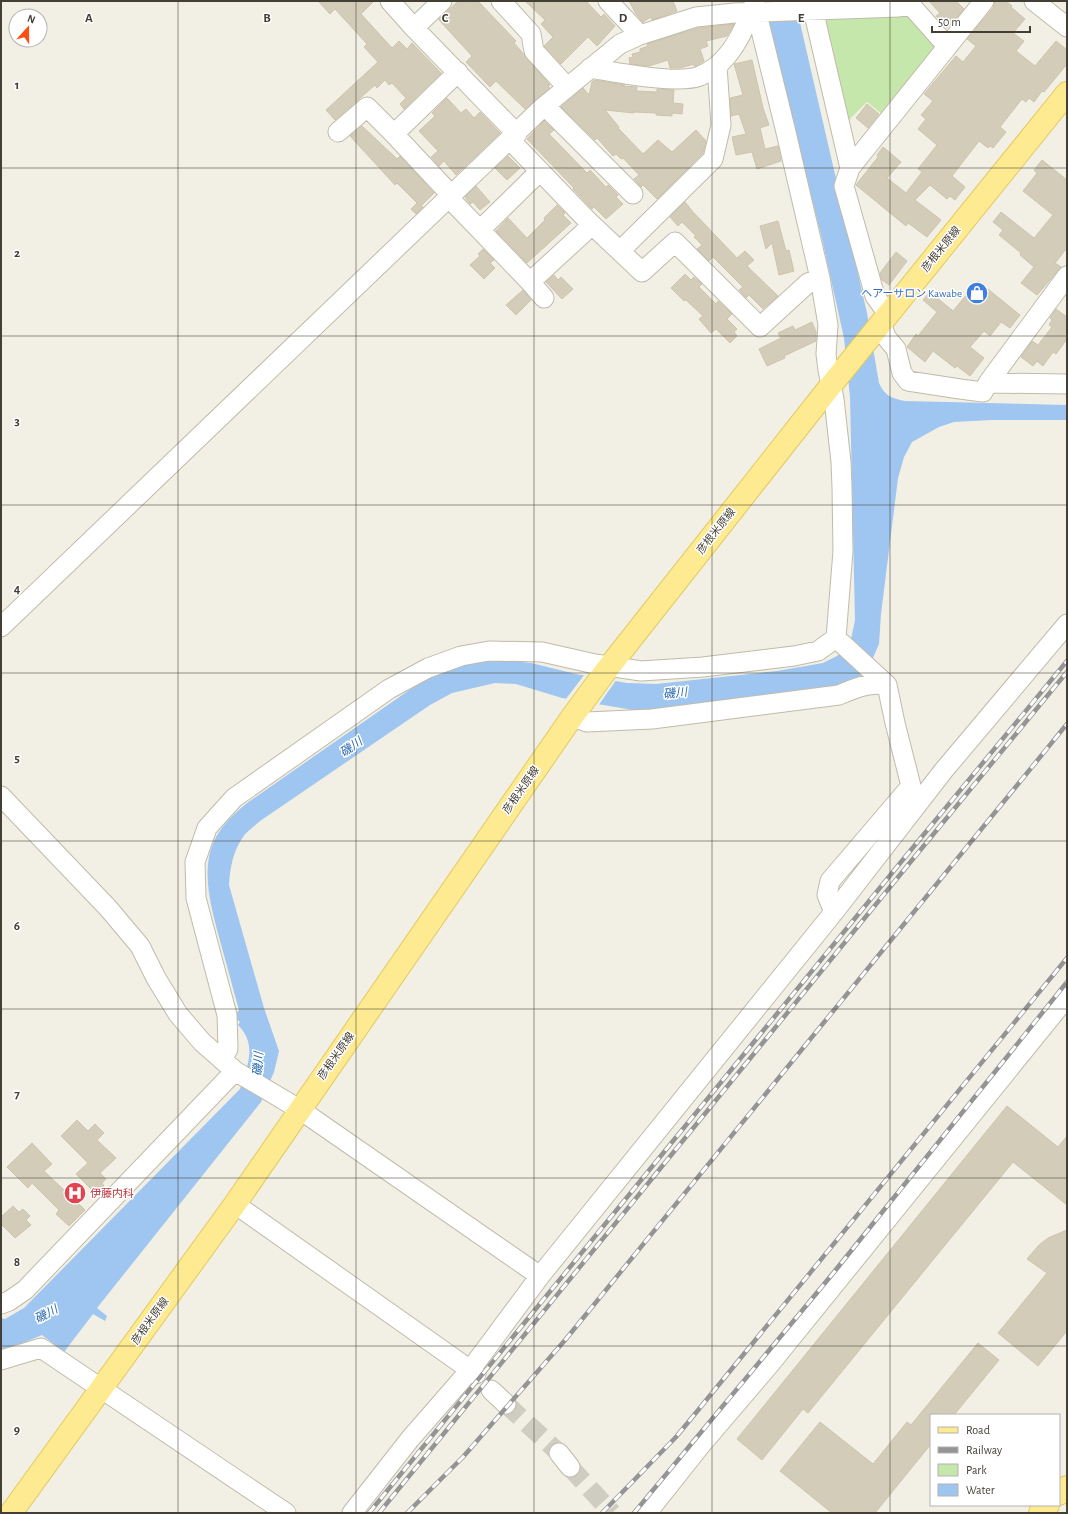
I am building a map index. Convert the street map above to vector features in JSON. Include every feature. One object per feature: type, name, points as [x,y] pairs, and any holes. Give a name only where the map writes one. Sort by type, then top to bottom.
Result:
[{"type":"main road","name":"彦根米原線","points":[[11,1513],[235,1204],[299,1109],[574,714],[607,669],[834,380],[883,322],[1067,93]]},
{"type":"street","points":[[390,1],[414,28],[458,72],[540,171],[592,225],[642,272],[675,242],[760,327],[808,283],[820,278]]},
{"type":"street","points":[[414,28],[442,1]]},
{"type":"street","points":[[501,1],[531,34],[534,51],[567,87]]},
{"type":"street","points":[[608,1],[640,35]]},
{"type":"street","points":[[984,1],[850,168],[844,186],[886,337],[896,349],[902,373],[908,381],[983,392],[988,383],[1067,276]]},
{"type":"street","points":[[1034,1],[1067,27]]},
{"type":"street","points":[[1,626],[545,106],[620,44],[693,9],[735,13],[756,10],[808,7],[899,7],[908,3],[947,46]]},
{"type":"street","points":[[808,7],[850,168]]},
{"type":"street","points":[[590,68],[643,76],[678,79],[699,76],[717,66],[725,58],[736,44],[756,10]]},
{"type":"street","points":[[756,10],[820,278],[828,325],[826,354],[834,380],[834,399],[841,462],[842,487],[843,551],[838,640]]},
{"type":"street","points":[[620,251],[713,159],[721,125],[717,66]]},
{"type":"street","points":[[394,134],[458,72]]},
{"type":"street","points":[[545,106],[633,194]]},
{"type":"street","points":[[338,132],[368,107],[544,298]]},
{"type":"street","points":[[480,230],[540,171]]},
{"type":"street","points":[[530,282],[592,225]]},
{"type":"street","points":[[988,383],[1067,384]]},
{"type":"street","points":[[352,1513],[410,1439],[474,1371],[540,1276],[834,912],[944,770],[1067,624]]},
{"type":"street","points":[[231,1068],[228,1049],[227,1014],[196,898],[195,862],[207,828],[234,798],[389,688],[428,668],[461,656],[488,651],[542,652],[607,669],[641,672],[703,667],[794,656],[818,651],[838,640]]},
{"type":"street","points":[[834,912],[827,895],[830,881],[910,786],[884,682],[838,640]]},
{"type":"street","points":[[574,714],[587,722],[652,718],[839,695],[862,686],[884,682]]},
{"type":"street","points":[[1,796],[108,908],[136,941],[178,1014],[202,1042],[231,1068],[299,1109],[540,1276]]},
{"type":"street","points":[[646,1513],[775,1357],[1067,997]]},
{"type":"street","points":[[1,1304],[9,1301],[25,1290],[231,1068]]},
{"type":"street","points":[[235,1204],[474,1371]]},
{"type":"street","points":[[1,1360],[41,1348],[286,1513]]},
{"type":"street","points":[[490,1390],[506,1404]]},
{"type":"green space","points":[[904,11],[938,45],[886,117],[867,102],[845,124],[821,16]]},
{"type":"water","name":"磯川","points":[[764,1],[795,1],[867,313],[879,383],[886,394],[905,401],[1067,405],[1067,420],[991,420],[954,422],[939,427],[912,442],[904,457],[898,478],[881,614],[879,644],[864,674],[845,683],[820,690],[639,711],[562,698],[516,684],[495,683],[452,693],[430,705],[260,821],[245,835],[234,854],[229,885],[264,1008],[279,1051],[274,1072],[261,1102],[97,1308],[107,1316],[105,1321],[93,1314],[64,1352],[42,1335],[1,1352],[1,1318],[5,1319],[24,1308],[240,1089],[248,1064],[248,1040],[238,1025],[240,1022],[234,1017],[239,1010],[211,906],[208,864],[216,837],[230,818],[247,803],[418,684],[445,670],[475,661],[504,660],[531,663],[576,674],[627,683],[656,684],[777,671],[823,663],[837,656],[850,644],[855,620],[850,397],[844,338],[822,239]]},
{"type":"pier","points":[[585,674],[617,679],[598,706],[565,700]]},
{"type":"building","points":[[318,1],[374,1],[361,14],[392,48],[399,41],[407,49],[412,43],[441,73],[404,109],[400,104],[406,98],[392,83],[389,85],[385,80],[377,88],[375,85],[335,120],[326,110],[378,62],[364,47],[367,44],[335,9],[330,14]]},
{"type":"building","points":[[458,1],[478,1],[516,41],[514,43],[550,85],[548,86],[550,88],[525,109],[496,81],[490,87],[466,62],[472,56],[439,20]]},
{"type":"building","points":[[525,1],[586,1],[601,17],[604,14],[615,26],[597,46],[588,37],[561,64],[544,46],[553,37],[541,24],[545,20]]},
{"type":"building","points":[[629,1],[673,1],[677,11],[652,20],[651,17],[643,22],[636,14]]},
{"type":"building","points":[[929,1],[956,1],[964,9],[947,28],[936,16],[940,13]]},
{"type":"building","points":[[995,1],[1006,1],[1025,19],[1013,33],[1024,41],[1016,51],[1035,66],[1056,41],[1067,50],[1067,64],[1034,102],[1029,98],[1026,102],[1022,99],[1000,127],[1006,132],[993,148],[990,146],[988,148],[979,141],[952,176],[965,187],[955,200],[950,196],[947,199],[930,185],[915,200],[941,220],[927,237],[908,223],[906,226],[856,185],[878,157],[877,155],[883,147],[901,162],[887,178],[906,193],[922,172],[918,169],[937,145],[918,129],[926,119],[921,115],[933,101],[924,94],[956,56],[963,62],[976,46],[967,39],[993,8]]},
{"type":"building","points":[[734,24],[727,36],[706,41],[708,46],[700,49],[704,61],[696,66],[694,66],[694,64],[680,68],[670,68],[668,60],[649,66],[630,64],[629,58],[633,57],[632,54],[640,52],[640,49],[648,46],[647,44],[698,28]]},
{"type":"building","points":[[752,60],[763,108],[769,125],[760,128],[765,149],[778,146],[781,161],[757,169],[752,152],[736,155],[732,137],[746,134],[739,114],[731,116],[730,98],[743,95],[734,64]]},
{"type":"building","points":[[594,80],[625,85],[621,86],[637,87],[636,91],[657,92],[657,89],[674,90],[673,103],[683,104],[682,114],[672,113],[672,116],[656,115],[656,113],[634,113],[605,110],[619,127],[618,128],[643,154],[658,140],[672,152],[696,130],[706,141],[703,153],[657,199],[643,185],[641,187],[634,179],[639,175],[623,158],[621,159],[616,154],[613,156],[597,138],[595,140],[561,107],[583,88],[589,95],[592,82]]},
{"type":"building","points":[[447,98],[461,113],[466,109],[474,118],[480,112],[500,133],[456,175],[444,161],[439,166],[431,157],[438,151],[419,131],[435,116],[432,113]]},
{"type":"building","points":[[867,104],[879,114],[868,128],[856,118]]},
{"type":"building","points":[[544,121],[554,130],[549,134],[587,173],[590,170],[606,187],[608,185],[618,195],[616,197],[623,204],[606,219],[594,207],[592,209],[527,139]]},
{"type":"building","points":[[362,126],[397,159],[400,156],[434,193],[421,206],[423,207],[416,214],[411,209],[417,203],[397,183],[395,185],[350,136]]},
{"type":"building","points":[[508,156],[520,168],[507,180],[495,168]]},
{"type":"building","points":[[1042,160],[1067,180],[1067,248],[1055,263],[1061,267],[1037,295],[1021,283],[1034,267],[1020,255],[1021,253],[999,235],[1003,230],[993,222],[1001,212],[1034,238],[1053,215],[1023,191],[1037,173],[1034,170]]},
{"type":"building","points":[[476,186],[490,202],[480,210],[473,202],[470,204],[465,197]]},
{"type":"building","points":[[685,202],[737,258],[745,251],[754,260],[747,266],[778,296],[763,309],[749,295],[746,298],[739,290],[743,287],[713,257],[709,261],[697,249],[702,245],[694,237],[696,236],[682,222],[678,226],[670,217]]},
{"type":"building","points":[[557,205],[565,213],[563,215],[571,223],[527,263],[496,231],[508,218],[527,238],[545,220],[544,218]]},
{"type":"building","points":[[778,221],[786,251],[789,250],[794,271],[779,275],[772,243],[766,249],[760,226]]},
{"type":"building","points":[[483,249],[494,260],[490,263],[495,268],[484,279],[470,265],[480,256],[478,254]]},
{"type":"building","points":[[896,252],[907,261],[889,285],[882,280],[880,273]]},
{"type":"building","points":[[685,274],[691,280],[694,277],[702,284],[699,287],[716,304],[718,301],[732,314],[727,319],[737,329],[734,332],[737,336],[730,343],[716,329],[711,333],[699,319],[703,316],[686,300],[684,301],[671,288]]},
{"type":"building","points":[[554,275],[558,280],[561,277],[573,289],[562,299],[546,282]]},
{"type":"building","points":[[978,281],[1020,315],[1010,328],[1001,322],[990,336],[984,331],[970,347],[984,358],[970,376],[957,366],[955,368],[933,351],[925,362],[907,347],[916,334],[918,336],[937,312],[923,300],[930,292],[953,311]]},
{"type":"building","points":[[523,290],[531,300],[516,315],[506,305]]},
{"type":"building","points":[[1056,309],[1067,317],[1067,339],[1056,354],[1053,352],[1043,366],[1037,361],[1033,366],[1021,357],[1032,341],[1038,345],[1052,327],[1049,325],[1052,320],[1050,318]]},
{"type":"building","points":[[812,322],[816,332],[816,341],[767,366],[759,349],[781,338],[778,333],[793,326],[795,330]]},
{"type":"building","points":[[1007,1106],[1058,1147],[1067,1136],[1067,1205],[1013,1162],[808,1413],[803,1409],[762,1460],[737,1439]]},
{"type":"building","points":[[77,1120],[88,1131],[95,1124],[104,1133],[97,1140],[116,1158],[100,1173],[106,1179],[102,1183],[104,1186],[96,1194],[76,1174],[88,1163],[61,1136]]},
{"type":"building","points":[[32,1143],[52,1164],[44,1171],[85,1210],[69,1226],[56,1214],[59,1210],[32,1183],[28,1188],[7,1167]]},
{"type":"building","points":[[13,1206],[19,1212],[23,1209],[30,1216],[26,1220],[31,1225],[15,1238],[1,1224],[1,1217]]},
{"type":"building","points":[[1067,1230],[1067,1331],[1038,1366],[998,1333],[1047,1273],[1027,1259],[1039,1245],[1048,1238]]},
{"type":"building","points":[[978,1343],[999,1360],[955,1414],[930,1414],[930,1445],[875,1513],[832,1513],[780,1471],[820,1422],[873,1464],[907,1422],[911,1425]]},
{"type":"tunnel","points":[[506,1404],[559,1453]]},
{"type":"tunnel","points":[[570,1467],[612,1513]]},
{"type":"railway","points":[[369,1513],[1067,661]]},
{"type":"railway","points":[[379,1513],[1067,672]]},
{"type":"railway","points":[[407,1513],[463,1457],[566,1339],[1067,724]]},
{"type":"railway","points":[[602,1513],[676,1437],[1067,958]]},
{"type":"railway","points":[[634,1513],[835,1271],[1067,982]]},
{"type":"place","name":"ヘアーサロン Kawabe","points":[[977,293]]},
{"type":"place","name":"伊藤内科","points":[[75,1193]]}]
